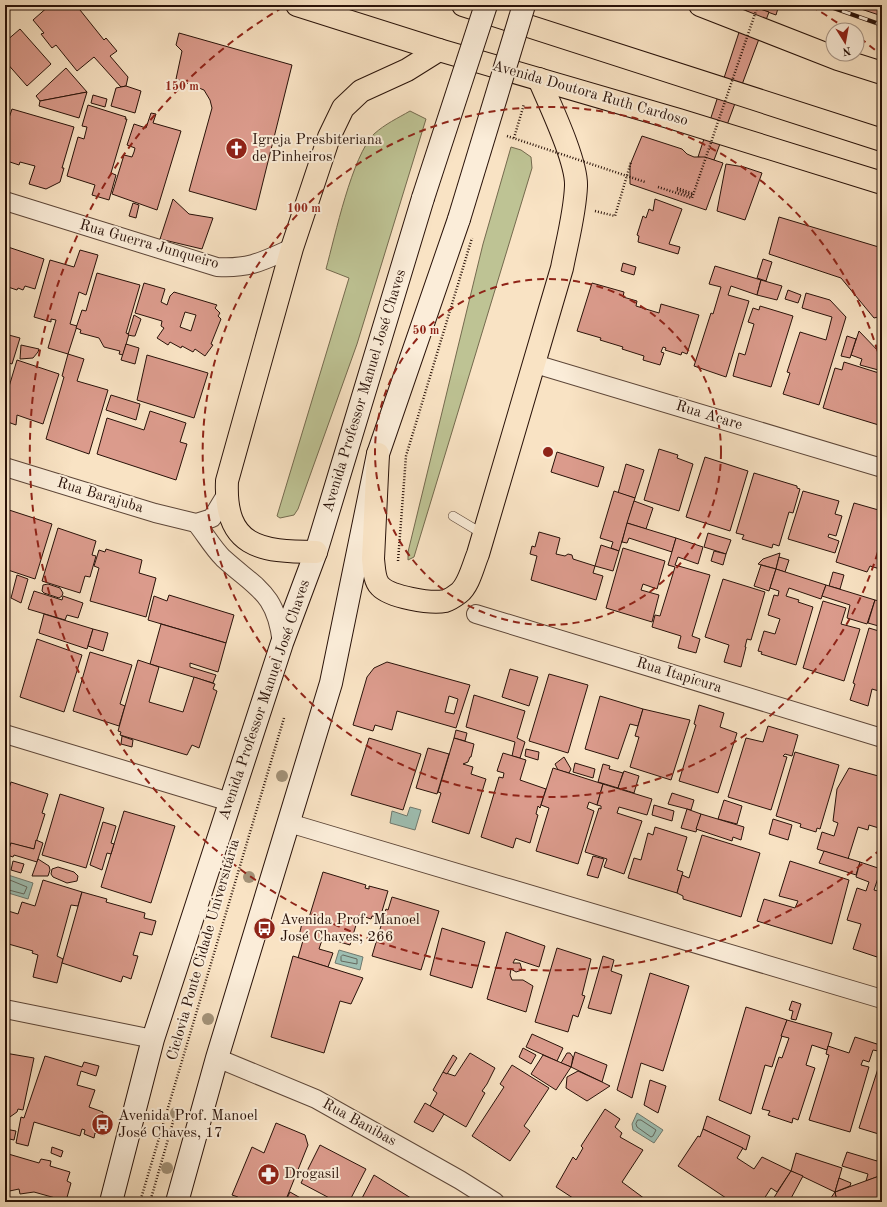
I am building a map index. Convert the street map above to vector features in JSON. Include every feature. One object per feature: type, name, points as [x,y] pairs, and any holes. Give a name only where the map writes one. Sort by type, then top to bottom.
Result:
[{"type":"highway","name":"Avenida Doutora Ruth Cardoso","points":[[297,5],[439,50],[679,120],[882,183]]},
{"type":"highway","points":[[463,5],[882,140]]},
{"type":"highway","points":[[700,5],[838,58],[882,73]]},
{"type":"highway","points":[[316,552],[282,552],[262,548],[249,542],[237,530],[230,518],[226,495],[227,481],[292,248],[329,137],[343,108],[361,91],[407,70],[439,50]]},
{"type":"highway","points":[[378,454],[373,559],[375,575],[379,586],[398,596],[429,601],[446,601],[460,592],[467,581],[483,534],[535,364],[562,268],[576,185],[568,151],[536,78]]},
{"type":"main road","name":"Avenida Professor Manuel José Chaves","points":[[111,1202],[153,1039],[282,643],[316,552],[423,198],[486,5]]},
{"type":"main road","name":"Avenida Professor Manuel José Chaves","points":[[177,1202],[217,1058],[331,683],[378,454],[467,225],[524,5]]},
{"type":"street","name":"Rua Guerra Junqueiro","points":[[5,201],[217,266],[238,268],[260,262],[292,248]]},
{"type":"street","name":"Rua Acare","points":[[535,364],[882,468]]},
{"type":"street","name":"Rua Barajuba","points":[[5,467],[155,513],[196,523]]},
{"type":"street","points":[[226,495],[212,518],[196,523],[222,557],[269,598],[277,614],[282,643]]},
{"type":"street","name":"Rua Itapicura","points":[[476,614],[882,738]]},
{"type":"street","points":[[5,734],[230,802]]},
{"type":"street","points":[[289,823],[882,999]]},
{"type":"street","points":[[5,1009],[153,1039]]},
{"type":"street","name":"Rua Banibas","points":[[217,1058],[316,1099],[460,1180],[495,1202]]},
{"type":"lane","points":[[453,516],[483,534]]},
{"type":"path","points":[[658,186],[692,198],[757,8]]},
{"type":"path","points":[[514,138],[536,78]]},
{"type":"path","points":[[503,143],[505,135],[645,182]]},
{"type":"path","points":[[615,216],[631,162]]},
{"type":"path","points":[[677,189],[693,195]]},
{"type":"path","points":[[398,561],[406,456],[467,225]]},
{"type":"path","name":"Ciclovia Ponte Cidade Universitária","points":[[140,1202],[286,711]]},
{"type":"green space","points":[[410,111],[426,119],[357,344],[298,509],[294,515],[280,518],[277,516],[349,278],[326,269],[345,197],[358,160],[374,134],[387,124]]},
{"type":"green space","points":[[511,147],[521,150],[531,157],[532,168],[414,557],[408,560],[408,552],[483,244]]},
{"type":"water","points":[[410,807],[421,810],[415,830],[390,823],[392,811],[407,816]]},
{"type":"water","points":[[5,874],[33,883],[28,899],[5,892]]},
{"type":"water","points":[[339,950],[363,957],[360,970],[335,963]]},
{"type":"water","points":[[637,1113],[663,1130],[654,1143],[633,1130],[632,1124]]},
{"type":"building","points":[[50,5],[76,5],[104,40],[106,38],[117,51],[110,56],[128,77],[126,86],[121,87],[94,57],[77,71],[56,45],[52,48],[41,34],[44,33],[33,20]]},
{"type":"building","points":[[748,5],[779,5],[776,15]]},
{"type":"building","points":[[748,5],[769,12],[714,160],[698,157]]},
{"type":"building","points":[[849,5],[882,5],[882,16]]},
{"type":"building","points":[[20,29],[51,64],[27,86],[5,61],[5,42]]},
{"type":"building","name":"Igreja Presbiteriana de Pinheiros","points":[[179,33],[292,65],[256,210],[189,191],[212,108],[210,100],[204,90],[176,79],[182,51],[176,45]]},
{"type":"building","points":[[66,68],[87,92],[40,101],[36,96]]},
{"type":"building","points":[[126,86],[141,91],[135,113],[111,106],[116,88]]},
{"type":"building","points":[[87,92],[79,118],[39,106],[40,101]]},
{"type":"building","points":[[93,95],[107,99],[105,107],[91,103]]},
{"type":"building","points":[[88,105],[126,117],[125,119],[127,119],[111,173],[116,175],[109,200],[92,195],[95,185],[67,176],[78,137],[84,139],[87,127],[82,126]]},
{"type":"building","points":[[12,109],[74,127],[62,168],[64,168],[60,182],[46,189],[29,184],[35,166],[20,162],[19,165],[7,161],[8,158],[5,157],[5,120],[8,121]]},
{"type":"building","points":[[151,113],[156,114],[153,123],[181,131],[157,210],[112,194],[124,155],[132,157],[134,152],[135,148],[127,145],[134,124],[146,128]]},
{"type":"building","points":[[642,136],[682,149],[687,154],[694,157],[705,157],[723,163],[706,210],[630,184],[630,165]]},
{"type":"building","points":[[726,164],[744,167],[762,173],[745,220],[717,211]]},
{"type":"building","points":[[173,199],[189,214],[213,218],[202,249],[160,239]]},
{"type":"building","points":[[655,199],[682,209],[669,244],[680,247],[678,254],[638,242],[639,236],[637,235],[643,216],[646,218],[649,209],[653,211]]},
{"type":"building","points":[[133,203],[139,205],[136,218],[129,216]]},
{"type":"building","points":[[779,217],[882,248],[882,316],[874,318],[841,278],[769,254]]},
{"type":"building","points":[[5,246],[44,259],[35,289],[25,286],[23,290],[18,288],[17,290],[5,286]]},
{"type":"building","points":[[80,250],[98,255],[86,295],[79,292],[70,324],[77,326],[68,354],[48,348],[56,320],[51,319],[51,322],[34,317],[50,260],[74,267]]},
{"type":"building","points":[[763,259],[772,262],[766,281],[757,278]]},
{"type":"building","points":[[623,263],[636,267],[634,275],[621,271]]},
{"type":"building","points":[[715,266],[761,280],[757,295],[731,286],[728,295],[749,301],[726,377],[694,366],[721,287],[709,284]]},
{"type":"building","points":[[97,273],[140,285],[126,333],[129,334],[123,355],[119,354],[120,351],[104,347],[99,338],[80,333],[81,330],[76,328],[82,310],[86,311]]},
{"type":"building","points":[[761,280],[782,286],[777,300],[757,295]]},
{"type":"building","points":[[144,283],[165,289],[161,302],[167,305],[170,296],[174,292],[217,305],[215,308],[220,313],[218,316],[221,319],[211,344],[213,345],[205,356],[195,349],[193,352],[170,342],[168,345],[157,338],[164,328],[161,326],[162,321],[135,313]],"holes":[[[185,312],[196,315],[191,331],[180,327]]]},
{"type":"building","points":[[592,283],[624,292],[623,297],[637,301],[636,306],[659,313],[661,304],[699,315],[687,354],[682,352],[681,355],[665,350],[666,348],[663,347],[661,352],[664,353],[660,365],[643,360],[644,356],[622,349],[623,347],[600,340],[601,338],[577,331]]},
{"type":"building","points":[[788,290],[801,295],[798,303],[785,299]]},
{"type":"building","points":[[806,293],[830,300],[846,317],[819,405],[783,394],[790,373],[787,372],[800,332],[826,340],[832,317],[802,308]]},
{"type":"building","points":[[760,306],[793,316],[771,387],[733,376],[739,353],[745,355],[754,324],[748,322],[753,308],[759,310]]},
{"type":"building","points":[[134,315],[141,319],[135,336],[133,336],[128,335]]},
{"type":"building","points":[[859,331],[882,355],[882,371],[860,365],[862,359],[851,355]]},
{"type":"building","points":[[5,334],[20,338],[12,364],[6,362],[5,364]]},
{"type":"building","points":[[847,336],[856,339],[850,358],[841,356]]},
{"type":"building","points":[[126,344],[139,348],[135,364],[121,360]]},
{"type":"building","points":[[21,345],[39,349],[33,358],[20,359]]},
{"type":"building","points":[[68,354],[84,359],[77,381],[108,390],[89,454],[46,439],[64,377],[62,376]]},
{"type":"building","points":[[147,355],[208,373],[194,418],[137,400]]},
{"type":"building","points":[[17,360],[59,374],[43,424],[17,415],[16,425],[5,421],[5,400]]},
{"type":"building","points":[[844,362],[882,374],[882,426],[823,408],[835,368],[842,370]]},
{"type":"building","points":[[111,395],[140,404],[136,420],[106,410]]},
{"type":"building","points":[[150,411],[186,423],[180,442],[187,444],[176,480],[97,454],[107,418],[144,430]]},
{"type":"building","points":[[659,449],[678,455],[677,458],[693,464],[679,511],[644,500]]},
{"type":"building","points":[[557,452],[604,467],[598,487],[551,472]]},
{"type":"building","points":[[705,457],[748,471],[730,531],[686,517]]},
{"type":"building","points":[[626,464],[644,470],[635,498],[618,493]]},
{"type":"building","points":[[754,473],[797,486],[797,488],[800,489],[793,513],[789,512],[779,546],[773,544],[772,548],[742,539],[744,535],[736,533]]},
{"type":"building","points":[[614,491],[635,498],[619,551],[611,548],[613,542],[600,538]]},
{"type":"building","points":[[803,491],[839,501],[835,514],[842,516],[836,536],[829,534],[828,537],[839,541],[835,553],[788,539]]},
{"type":"building","points":[[634,501],[653,508],[646,529],[627,523]]},
{"type":"building","points":[[854,503],[882,511],[882,531],[879,538],[882,539],[882,563],[880,569],[870,566],[867,572],[836,562]]},
{"type":"building","points":[[6,509],[52,524],[35,579],[5,569]]},
{"type":"building","points":[[627,523],[676,538],[672,552],[629,538],[627,543],[622,542]]},
{"type":"building","points":[[58,528],[96,541],[92,555],[96,556],[90,577],[85,576],[80,593],[42,581]]},
{"type":"building","points":[[539,532],[560,538],[556,554],[565,556],[568,554],[572,555],[573,559],[595,566],[593,573],[603,576],[596,600],[531,580],[537,556],[530,554],[532,546],[535,547]]},
{"type":"building","points":[[708,533],[731,540],[726,554],[704,547]]},
{"type":"building","points":[[676,538],[703,547],[698,564],[678,557],[675,565],[710,575],[692,636],[700,639],[696,653],[678,648],[681,636],[652,627],[655,615],[660,616],[675,567],[668,565]]},
{"type":"building","points":[[601,545],[619,551],[613,571],[595,566]]},
{"type":"building","points":[[623,548],[665,561],[657,589],[643,584],[641,590],[659,595],[652,622],[606,608]]},
{"type":"building","points":[[106,549],[142,560],[139,573],[156,578],[146,617],[90,601],[99,568],[94,566],[99,550],[105,552]]},
{"type":"building","points":[[714,551],[726,554],[723,565],[711,561]]},
{"type":"building","points":[[780,553],[776,569],[758,564],[763,559]]},
{"type":"building","points":[[779,557],[789,560],[785,572],[776,569]]},
{"type":"building","points":[[761,565],[776,569],[769,591],[754,586]]},
{"type":"building","points":[[776,569],[826,585],[821,599],[789,588],[786,596],[799,600],[798,602],[813,607],[796,665],[761,654],[762,652],[758,651],[764,631],[775,634],[780,619],[768,615],[774,595],[778,596],[779,591],[770,588]]},
{"type":"building","points":[[833,572],[844,575],[840,589],[829,586]]},
{"type":"building","points":[[17,575],[28,579],[21,603],[11,598]]},
{"type":"building","points":[[723,579],[765,592],[751,640],[747,639],[741,667],[724,662],[729,645],[705,637]]},
{"type":"building","points":[[48,584],[60,588],[63,593],[62,596],[59,598],[44,593],[42,591],[43,585]]},
{"type":"building","points":[[826,585],[875,600],[867,624],[847,618],[850,605],[822,596]]},
{"type":"building","points":[[34,591],[62,600],[63,596],[83,603],[78,618],[67,615],[65,620],[28,609]]},
{"type":"building","points":[[169,595],[234,615],[226,643],[148,620],[154,596],[167,601]]},
{"type":"building","points":[[875,600],[882,602],[882,627],[868,623]]},
{"type":"building","points":[[823,601],[846,608],[841,624],[860,629],[844,681],[803,668]]},
{"type":"building","points":[[44,614],[93,629],[87,649],[39,633]]},
{"type":"building","points":[[161,624],[226,643],[218,672],[190,663],[190,667],[216,675],[213,683],[150,664]]},
{"type":"building","points":[[869,628],[882,632],[882,692],[872,689],[868,706],[850,700],[855,684],[853,683]]},
{"type":"building","points":[[93,629],[108,633],[103,651],[88,646]]},
{"type":"building","points":[[37,639],[82,655],[64,712],[20,697]]},
{"type":"building","points":[[90,652],[132,665],[120,704],[125,706],[119,726],[73,711]]},
{"type":"building","points":[[138,660],[159,667],[149,702],[183,712],[194,677],[215,684],[213,689],[217,691],[199,748],[192,745],[187,755],[120,735],[121,732],[118,731]]},
{"type":"building","points":[[387,662],[470,685],[456,728],[397,711],[392,730],[375,725],[373,731],[353,725],[367,677],[374,668]],"holes":[[[449,696],[458,699],[454,714],[445,712]]]},
{"type":"building","points":[[510,669],[538,677],[529,706],[502,697]]},
{"type":"building","points":[[549,674],[588,685],[568,753],[529,741]]},
{"type":"building","points":[[474,695],[525,711],[517,738],[525,742],[520,758],[512,756],[515,742],[466,727]]},
{"type":"building","points":[[600,696],[643,709],[638,726],[630,724],[618,759],[585,749]]},
{"type":"building","points":[[699,705],[724,713],[720,727],[737,733],[718,793],[679,781],[696,725],[694,724]]},
{"type":"building","points":[[643,709],[690,720],[671,780],[630,767],[639,737],[635,736]]},
{"type":"building","points":[[768,726],[798,735],[792,756],[785,754],[783,756],[787,757],[771,810],[728,797],[746,738],[763,742]]},
{"type":"building","points":[[456,730],[467,733],[465,741],[454,738]]},
{"type":"building","points":[[122,736],[133,740],[132,747],[121,744]]},
{"type":"building","points":[[369,738],[421,754],[403,810],[351,795]]},
{"type":"building","points":[[454,738],[474,744],[471,757],[468,762],[463,764],[473,767],[471,774],[486,779],[469,834],[432,822],[441,793],[438,792]]},
{"type":"building","points":[[428,748],[449,754],[437,794],[416,788]]},
{"type":"building","points":[[526,749],[539,752],[538,760],[525,756]]},
{"type":"building","points":[[795,752],[839,765],[820,829],[817,828],[816,832],[800,827],[801,824],[776,816]]},
{"type":"building","points":[[503,753],[526,760],[520,780],[546,789],[540,808],[538,806],[536,814],[538,815],[530,843],[516,838],[513,848],[481,837],[499,777],[503,778],[504,773],[497,771]]},
{"type":"building","points":[[564,757],[571,769],[569,773],[558,770],[555,764]]},
{"type":"building","points":[[575,763],[595,769],[593,778],[573,772]]},
{"type":"building","points":[[603,764],[610,766],[609,769],[623,773],[618,788],[598,782]]},
{"type":"building","points":[[553,768],[603,784],[597,805],[589,802],[587,808],[594,811],[578,864],[536,851],[549,808],[541,805]]},
{"type":"building","points":[[849,768],[882,777],[882,829],[869,825],[868,830],[858,827],[848,859],[817,849],[822,832],[834,836],[838,823],[833,821],[837,789]]},
{"type":"building","points":[[624,771],[639,776],[634,793],[618,788]]},
{"type":"building","points":[[11,782],[48,794],[42,813],[45,814],[34,849],[5,842],[5,801]]},
{"type":"building","points":[[603,784],[652,799],[647,815],[619,807],[617,813],[642,821],[624,874],[604,867],[607,859],[585,852],[599,808],[601,809],[601,806],[597,805]]},
{"type":"building","points":[[672,793],[694,800],[691,810],[668,804]]},
{"type":"building","points":[[60,794],[104,808],[86,868],[42,855]]},
{"type":"building","points":[[724,800],[742,806],[737,824],[718,819]]},
{"type":"building","points":[[654,805],[674,811],[672,821],[652,815]]},
{"type":"building","points":[[687,809],[701,814],[696,832],[681,828]]},
{"type":"building","points":[[124,811],[175,826],[151,903],[101,887]]},
{"type":"building","points":[[701,814],[744,827],[741,840],[733,837],[732,841],[696,829]]},
{"type":"building","points":[[773,819],[792,825],[788,840],[769,834]]},
{"type":"building","points":[[103,822],[116,826],[111,843],[114,844],[111,854],[107,853],[102,870],[90,865]]},
{"type":"building","points":[[655,827],[687,837],[677,870],[683,872],[677,893],[628,878],[634,858],[641,860],[648,833],[653,835]]},
{"type":"building","points":[[702,835],[760,853],[741,917],[683,899],[683,896],[677,893],[682,875],[689,878]]},
{"type":"building","points":[[36,840],[43,843],[37,862],[14,855],[13,857],[7,855],[11,843],[34,849]]},
{"type":"building","points":[[824,851],[860,862],[856,875],[819,863]]},
{"type":"building","points":[[593,856],[604,859],[598,878],[587,875]]},
{"type":"building","points":[[38,859],[49,866],[50,870],[48,876],[32,876]]},
{"type":"building","points":[[13,861],[24,864],[21,873],[11,870]]},
{"type":"building","points":[[790,861],[849,880],[832,944],[757,921],[764,899],[795,908],[798,901],[779,896]]},
{"type":"building","points":[[860,862],[881,869],[874,890],[882,892],[882,956],[880,958],[853,949],[861,924],[847,920],[857,888],[866,891],[869,882],[856,877]]},
{"type":"building","points":[[58,867],[74,872],[78,876],[77,881],[67,883],[53,877],[51,874],[52,869]]},
{"type":"building","points":[[323,872],[366,885],[365,888],[369,889],[369,886],[388,891],[380,918],[372,916],[371,919],[359,915],[350,945],[323,937],[319,949],[333,953],[328,967],[298,958],[304,937],[299,936],[303,919],[308,921]]},
{"type":"building","points":[[43,880],[82,892],[78,906],[71,905],[57,956],[63,959],[57,983],[33,977],[38,955],[32,953],[33,951],[5,943],[5,910],[18,914],[22,902],[35,906]]},
{"type":"building","points":[[82,892],[107,899],[106,902],[145,913],[144,918],[156,921],[152,935],[140,932],[133,955],[138,956],[131,979],[123,976],[121,982],[62,963]]},
{"type":"building","points":[[392,897],[439,911],[421,970],[372,956],[386,909],[388,910]]},
{"type":"building","points":[[442,928],[485,942],[472,988],[430,975]]},
{"type":"building","points":[[506,932],[545,946],[539,967],[515,959],[513,963],[520,963],[522,970],[516,972],[511,969],[510,975],[512,980],[523,980],[533,986],[526,1012],[487,999]]},
{"type":"building","points":[[557,948],[591,959],[582,995],[585,996],[578,1017],[573,1015],[568,1032],[535,1022]]},
{"type":"building","points":[[293,956],[363,978],[351,1004],[340,1001],[324,1053],[271,1037]]},
{"type":"building","points":[[603,956],[614,960],[611,971],[622,975],[611,1014],[588,1008]]},
{"type":"building","points":[[650,973],[689,986],[663,1071],[641,1063],[632,1098],[617,1090]]},
{"type":"building","points":[[792,1001],[801,1004],[796,1020],[791,1019],[793,1011],[789,1010]]},
{"type":"building","points":[[746,1007],[787,1020],[772,1067],[765,1065],[751,1114],[719,1100]]},
{"type":"building","points":[[787,1020],[832,1033],[827,1050],[812,1045],[806,1065],[815,1068],[798,1120],[793,1118],[792,1123],[768,1115],[770,1111],[762,1109],[779,1057],[782,1058],[789,1038],[781,1036]]},
{"type":"building","points":[[532,1034],[563,1048],[557,1061],[526,1047]]},
{"type":"building","points":[[855,1037],[880,1045],[878,1051],[873,1050],[869,1062],[863,1060],[861,1065],[869,1067],[850,1132],[809,1120],[829,1055],[826,1054],[828,1046],[849,1053]]},
{"type":"building","points":[[523,1048],[536,1055],[531,1064],[519,1057]]},
{"type":"building","points":[[575,1052],[607,1065],[602,1082],[571,1067]]},
{"type":"building","points":[[5,1053],[34,1058],[23,1110],[18,1109],[17,1112],[7,1119],[5,1116]]},
{"type":"building","points":[[470,1053],[495,1068],[482,1091],[485,1093],[466,1127],[430,1106],[437,1093],[433,1090],[443,1072],[455,1076]]},
{"type":"building","points":[[567,1053],[570,1053],[573,1057],[571,1067],[561,1063]]},
{"type":"building","points":[[453,1055],[457,1058],[447,1074],[443,1072]]},
{"type":"building","points":[[543,1055],[571,1067],[556,1090],[531,1074]]},
{"type":"building","points":[[45,1056],[82,1067],[84,1062],[99,1066],[96,1076],[81,1071],[77,1085],[95,1090],[89,1107],[103,1112],[94,1138],[84,1134],[85,1130],[82,1129],[80,1136],[34,1122],[28,1146],[16,1143],[21,1117],[24,1118]]},
{"type":"building","points":[[882,1056],[882,1135],[859,1128]]},
{"type":"building","points":[[512,1065],[549,1088],[524,1126],[530,1131],[510,1161],[472,1136],[504,1087],[500,1084]]},
{"type":"building","points":[[578,1071],[610,1086],[587,1101],[566,1088],[567,1077]]},
{"type":"building","points":[[650,1080],[666,1086],[658,1113],[644,1105]]},
{"type":"building","points":[[425,1103],[444,1114],[433,1132],[414,1122]]},
{"type":"building","points":[[605,1109],[620,1119],[615,1127],[622,1133],[620,1137],[643,1150],[622,1182],[645,1199],[643,1202],[579,1202],[556,1187],[573,1157],[576,1160],[583,1148],[581,1146]]},
{"type":"building","points":[[707,1116],[750,1136],[746,1150],[703,1129]]},
{"type":"building","name":"Drogasil","points":[[276,1123],[305,1135],[308,1145],[285,1202],[238,1201],[238,1197],[232,1195],[252,1147],[264,1153]]},
{"type":"building","points":[[5,1129],[16,1131],[14,1140],[5,1138]]},
{"type":"building","points":[[703,1129],[743,1148],[737,1158],[754,1169],[762,1157],[791,1171],[777,1192],[771,1188],[762,1202],[732,1202],[678,1166],[698,1136],[700,1137]]},
{"type":"building","points":[[320,1145],[366,1169],[349,1202],[337,1202],[301,1183]]},
{"type":"building","points":[[882,1145],[882,1175],[866,1181],[868,1174],[842,1166],[847,1152],[877,1161]]},
{"type":"building","points":[[52,1147],[63,1151],[61,1157],[51,1153]]},
{"type":"building","points":[[5,1153],[39,1163],[41,1159],[51,1161],[50,1166],[70,1172],[67,1181],[71,1183],[66,1201],[34,1192],[20,1194],[19,1189],[5,1192]]},
{"type":"building","points":[[796,1153],[842,1168],[835,1192],[791,1171]]},
{"type":"building","points":[[791,1171],[803,1176],[789,1202],[777,1202],[773,1199]]},
{"type":"building","points":[[374,1175],[414,1200],[413,1202],[360,1202]]},
{"type":"building","points":[[882,1175],[882,1202],[869,1202],[866,1200],[864,1202],[837,1202],[835,1192]]},
{"type":"building","points":[[839,1178],[851,1183],[850,1186],[835,1192]]},
{"type":"building","points":[[290,1192],[304,1200],[303,1202],[285,1202]]},
{"type":"building","points":[[835,1192],[837,1202],[828,1202]]},
{"type":"railway","points":[[825,5],[882,25]]},
{"type":"place","name":"Igreja Presbiteriana de Pinheiros","points":[[236,149]]},
{"type":"place","name":"Avenida Prof. Manoel José Chaves, 266","points":[[264,929]]},
{"type":"place","name":"Avenida Prof. Manoel José Chaves, 17","points":[[103,1125]]},
{"type":"place","name":"Drogasil","points":[[268,1174]]}]
